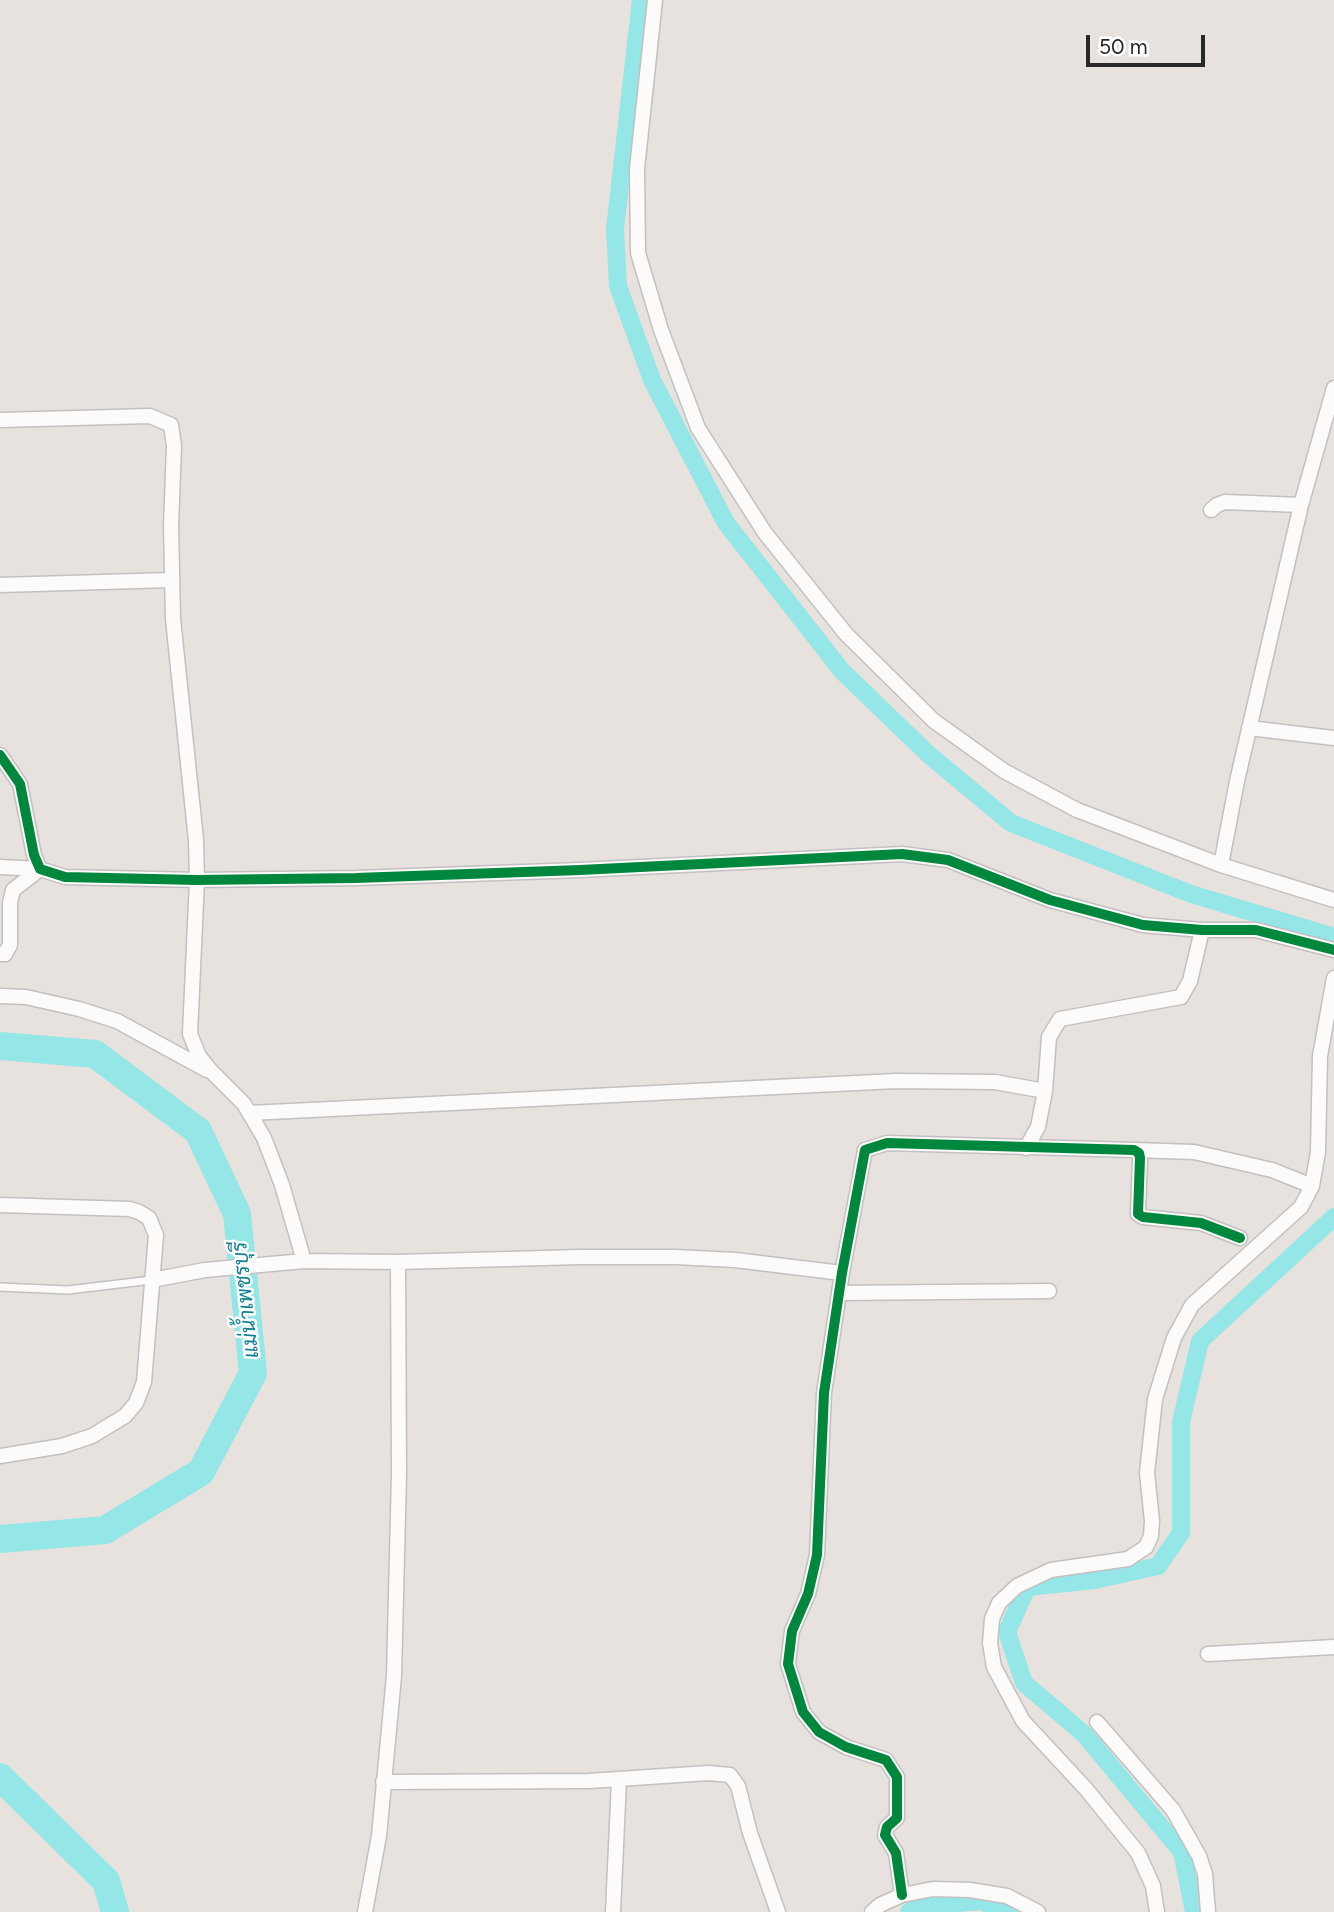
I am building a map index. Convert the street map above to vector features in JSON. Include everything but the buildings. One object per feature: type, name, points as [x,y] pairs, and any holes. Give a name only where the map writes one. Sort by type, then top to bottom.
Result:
[{"type":"street","points":[[655,0],[637,169],[638,253],[661,330],[698,428],[765,533],[846,634],[934,721],[1004,771],[1077,810],[1221,865],[1334,900]]},
{"type":"street","points":[[1221,865],[1249,728],[1301,505],[1334,388]]},
{"type":"street","points":[[0,420],[150,416],[171,425],[174,446],[171,580],[183,732],[196,840],[197,880],[190,1034],[199,1056],[250,1113],[274,1161],[304,1261]]},
{"type":"street","points":[[1211,510],[1226,502],[1301,505]]},
{"type":"street","points":[[0,585],[171,580]]},
{"type":"street","points":[[1249,728],[1334,738]]},
{"type":"street","points":[[0,755],[20,784],[34,855],[40,869]]},
{"type":"street","points":[[0,867],[40,869],[65,877],[197,880],[382,877],[902,854],[948,860],[1050,900],[1143,925],[1202,930],[1256,930],[1334,950]]},
{"type":"street","points":[[0,954],[5,954],[10,946],[10,903],[13,890],[40,869]]},
{"type":"street","points":[[1026,1148],[1038,1127],[1045,1091],[1049,1037],[1060,1019],[1181,996],[1190,981],[1202,930]]},
{"type":"street","points":[[1157,1912],[1153,1886],[1138,1853],[1086,1789],[1023,1721],[994,1667],[990,1643],[992,1619],[999,1603],[1017,1586],[1051,1570],[1128,1559],[1146,1547],[1152,1536],[1147,1473],[1155,1399],[1174,1338],[1192,1305],[1301,1207],[1312,1186],[1318,1152],[1320,1056],[1334,978]]},
{"type":"street","points":[[0,996],[39,1000],[117,1021],[211,1071]]},
{"type":"street","points":[[250,1113],[896,1081],[995,1082],[1045,1091]]},
{"type":"street","points":[[902,1895],[896,1853],[885,1835],[887,1827],[897,1818],[897,1777],[886,1760],[846,1747],[819,1732],[803,1712],[788,1664],[792,1630],[808,1594],[817,1555],[824,1393],[842,1273],[865,1150],[887,1143],[1194,1152],[1272,1170],[1312,1186]]},
{"type":"street","points":[[1134,1150],[1139,1153],[1140,1158],[1138,1214],[1201,1223],[1240,1238]]},
{"type":"street","points":[[0,1205],[115,1208],[139,1212],[149,1218],[155,1229],[145,1382],[136,1403],[125,1416],[92,1436],[62,1446],[0,1456]]},
{"type":"street","points":[[152,1280],[205,1270],[304,1261],[398,1262],[675,1256],[842,1273]]},
{"type":"street","points":[[365,1912],[377,1856],[394,1676],[399,1474],[398,1262]]},
{"type":"street","points":[[839,1293],[1049,1291]]},
{"type":"street","points":[[1208,1654],[1334,1647]]},
{"type":"street","points":[[1097,1722],[1173,1810],[1199,1856],[1205,1874],[1208,1912]]},
{"type":"street","points":[[383,1782],[619,1780],[708,1773],[730,1775],[738,1786],[754,1846],[778,1912]]},
{"type":"street","points":[[613,1912],[619,1780]]},
{"type":"street","points":[[872,1912],[880,1905],[902,1895],[933,1889],[970,1890],[1006,1896],[1038,1912]]},
{"type":"lane","points":[[0,1287],[68,1290],[152,1280]]},
{"type":"waterway","points":[[641,0],[615,229],[618,286],[652,380],[726,523],[842,671],[928,754],[1011,823],[1191,894],[1334,937]]},
{"type":"waterway","name":"แม่น้ำเพชรบุรี","points":[[0,1046],[95,1054],[198,1131],[237,1214],[253,1373],[201,1472],[105,1530],[0,1539]]},
{"type":"waterway","points":[[1194,1912],[1182,1852],[1084,1734],[1024,1683],[1007,1632],[1027,1587],[1095,1580],[1158,1566],[1181,1533],[1181,1422],[1200,1341],[1334,1217]]},
{"type":"waterway","name":"แม่น้ำเพชรบุรี","points":[[0,1777],[106,1881],[115,1912]]},
{"type":"waterway","points":[[909,1912],[916,1907],[981,1901],[1009,1912]]},
{"type":"cycle path","points":[[0,755],[20,784],[34,855],[40,869],[65,877],[197,880],[356,878],[902,854],[948,860],[1050,900],[1143,925],[1202,930],[1256,930],[1334,950]]},
{"type":"cycle path","points":[[902,1895],[896,1853],[885,1835],[887,1827],[897,1818],[897,1777],[886,1760],[846,1747],[819,1732],[803,1712],[788,1664],[792,1631],[808,1594],[817,1555],[824,1393],[842,1273],[865,1150],[887,1143],[1134,1150],[1139,1153],[1140,1158],[1138,1214],[1143,1217],[1201,1223],[1240,1238]]}]
